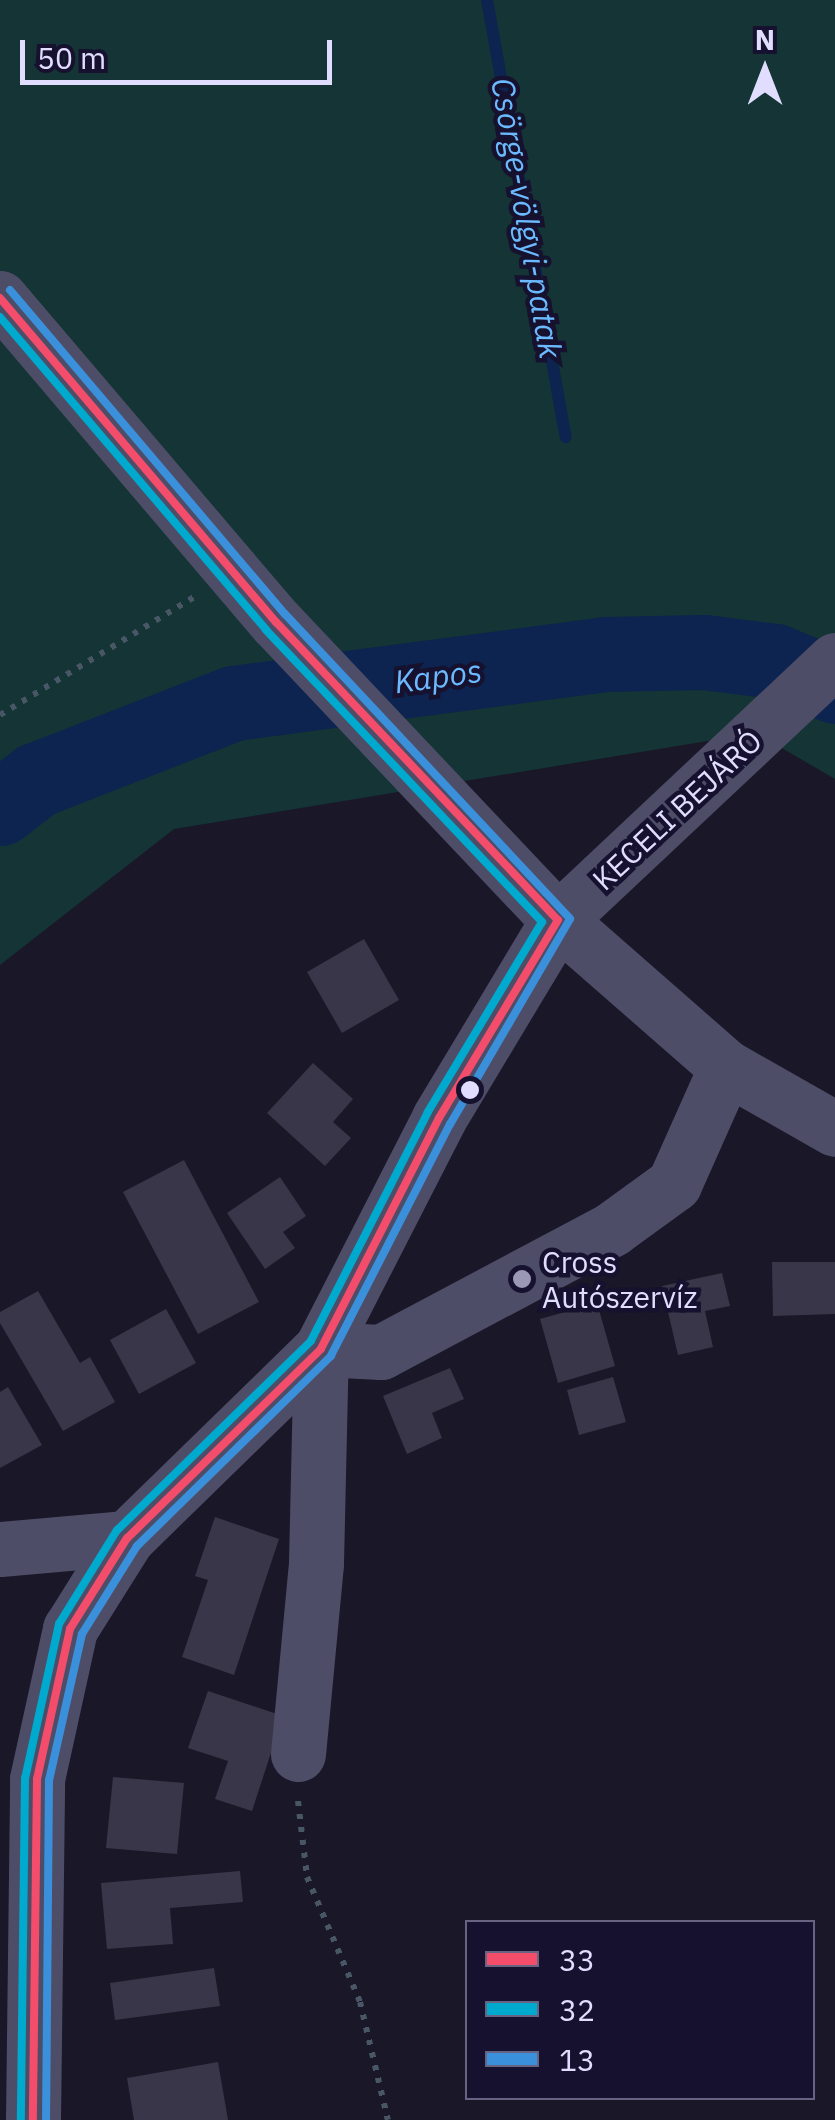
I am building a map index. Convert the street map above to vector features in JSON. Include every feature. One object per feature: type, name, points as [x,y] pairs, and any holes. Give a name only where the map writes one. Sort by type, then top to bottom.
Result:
[{"type":"street","points":[[0,298],[383,742],[558,920],[726,1067],[835,1129]]},
{"type":"street","name":"KECELI BEJÁRÓ","points":[[321,1349],[440,1118],[558,920],[835,660]]},
{"type":"street","points":[[32,2120],[37,1779],[70,1629],[126,1538],[321,1349],[381,1352],[612,1229],[674,1184],[726,1067]]},
{"type":"street","points":[[298,1754],[316,1563],[321,1349]]},
{"type":"street","points":[[0,1549],[126,1538]]},
{"type":"path","points":[[0,715],[234,572]]},
{"type":"path","points":[[298,1754],[307,1877],[360,2002],[388,2120]]},
{"type":"green space","points":[[0,0],[835,0],[835,779],[756,733],[174,829],[0,965]]},
{"type":"building","points":[[364,939],[399,1000],[342,1033],[307,972]]},
{"type":"building","points":[[313,1063],[353,1099],[333,1122],[351,1138],[325,1166],[267,1113]]},
{"type":"building","points":[[184,1160],[259,1302],[198,1334],[123,1192]]},
{"type":"building","points":[[280,1177],[306,1216],[283,1232],[295,1248],[265,1269],[227,1213]]},
{"type":"building","points":[[772,1262],[835,1262],[835,1314],[773,1316]]},
{"type":"building","points":[[722,1273],[730,1306],[705,1311],[713,1347],[678,1355],[662,1286]]},
{"type":"building","points":[[38,1291],[80,1363],[90,1357],[115,1402],[63,1431],[0,1323],[0,1312]]},
{"type":"building","points":[[597,1303],[615,1366],[558,1383],[540,1319]]},
{"type":"building","points":[[166,1309],[196,1363],[139,1394],[110,1340]]},
{"type":"building","points":[[450,1368],[464,1399],[432,1413],[442,1438],[407,1454],[383,1396]]},
{"type":"building","points":[[613,1377],[626,1422],[579,1435],[567,1390]]},
{"type":"building","points":[[8,1387],[42,1445],[0,1468],[0,1392]]},
{"type":"building","points":[[215,1517],[279,1539],[234,1675],[182,1657],[208,1580],[195,1576]]},
{"type":"building","points":[[208,1691],[283,1716],[252,1811],[215,1799],[228,1761],[188,1748]]},
{"type":"building","points":[[113,1777],[184,1783],[177,1854],[106,1848]]},
{"type":"building","points":[[240,1871],[243,1902],[170,1908],[173,1944],[107,1949],[101,1883]]},
{"type":"building","points":[[214,1968],[220,2006],[115,2020],[110,1983]]},
{"type":"building","points":[[218,2062],[228,2120],[134,2120],[127,2078]]},
{"type":"waterway","name":"Csörge-völgyi-patak","points":[[487,0],[566,437]]},
{"type":"waterway","name":"Csörge-völgyi-patak","points":[[601,630],[605,654]]},
{"type":"waterway","name":"Kapos","points":[[0,808],[36,780],[234,703],[605,654],[704,652],[775,661],[835,686]]},
{"type":"transit line","name":"13","points":[[10,290],[285,614],[570,919],[450,1124],[331,1356],[137,1546],[82,1634],[49,1780],[46,2120]]},
{"type":"transit line","name":"33","points":[[0,298],[276,622],[558,920],[439,1118],[321,1349],[127,1538],[70,1629],[37,1779],[33,2120]]},
{"type":"transit line","name":"32","points":[[0,317],[266,630],[542,922],[428,1112],[311,1341],[117,1530],[59,1624],[25,1778],[21,2120]]},
{"type":"place","name":"Cross Autószervíz","points":[[522,1279]]}]
